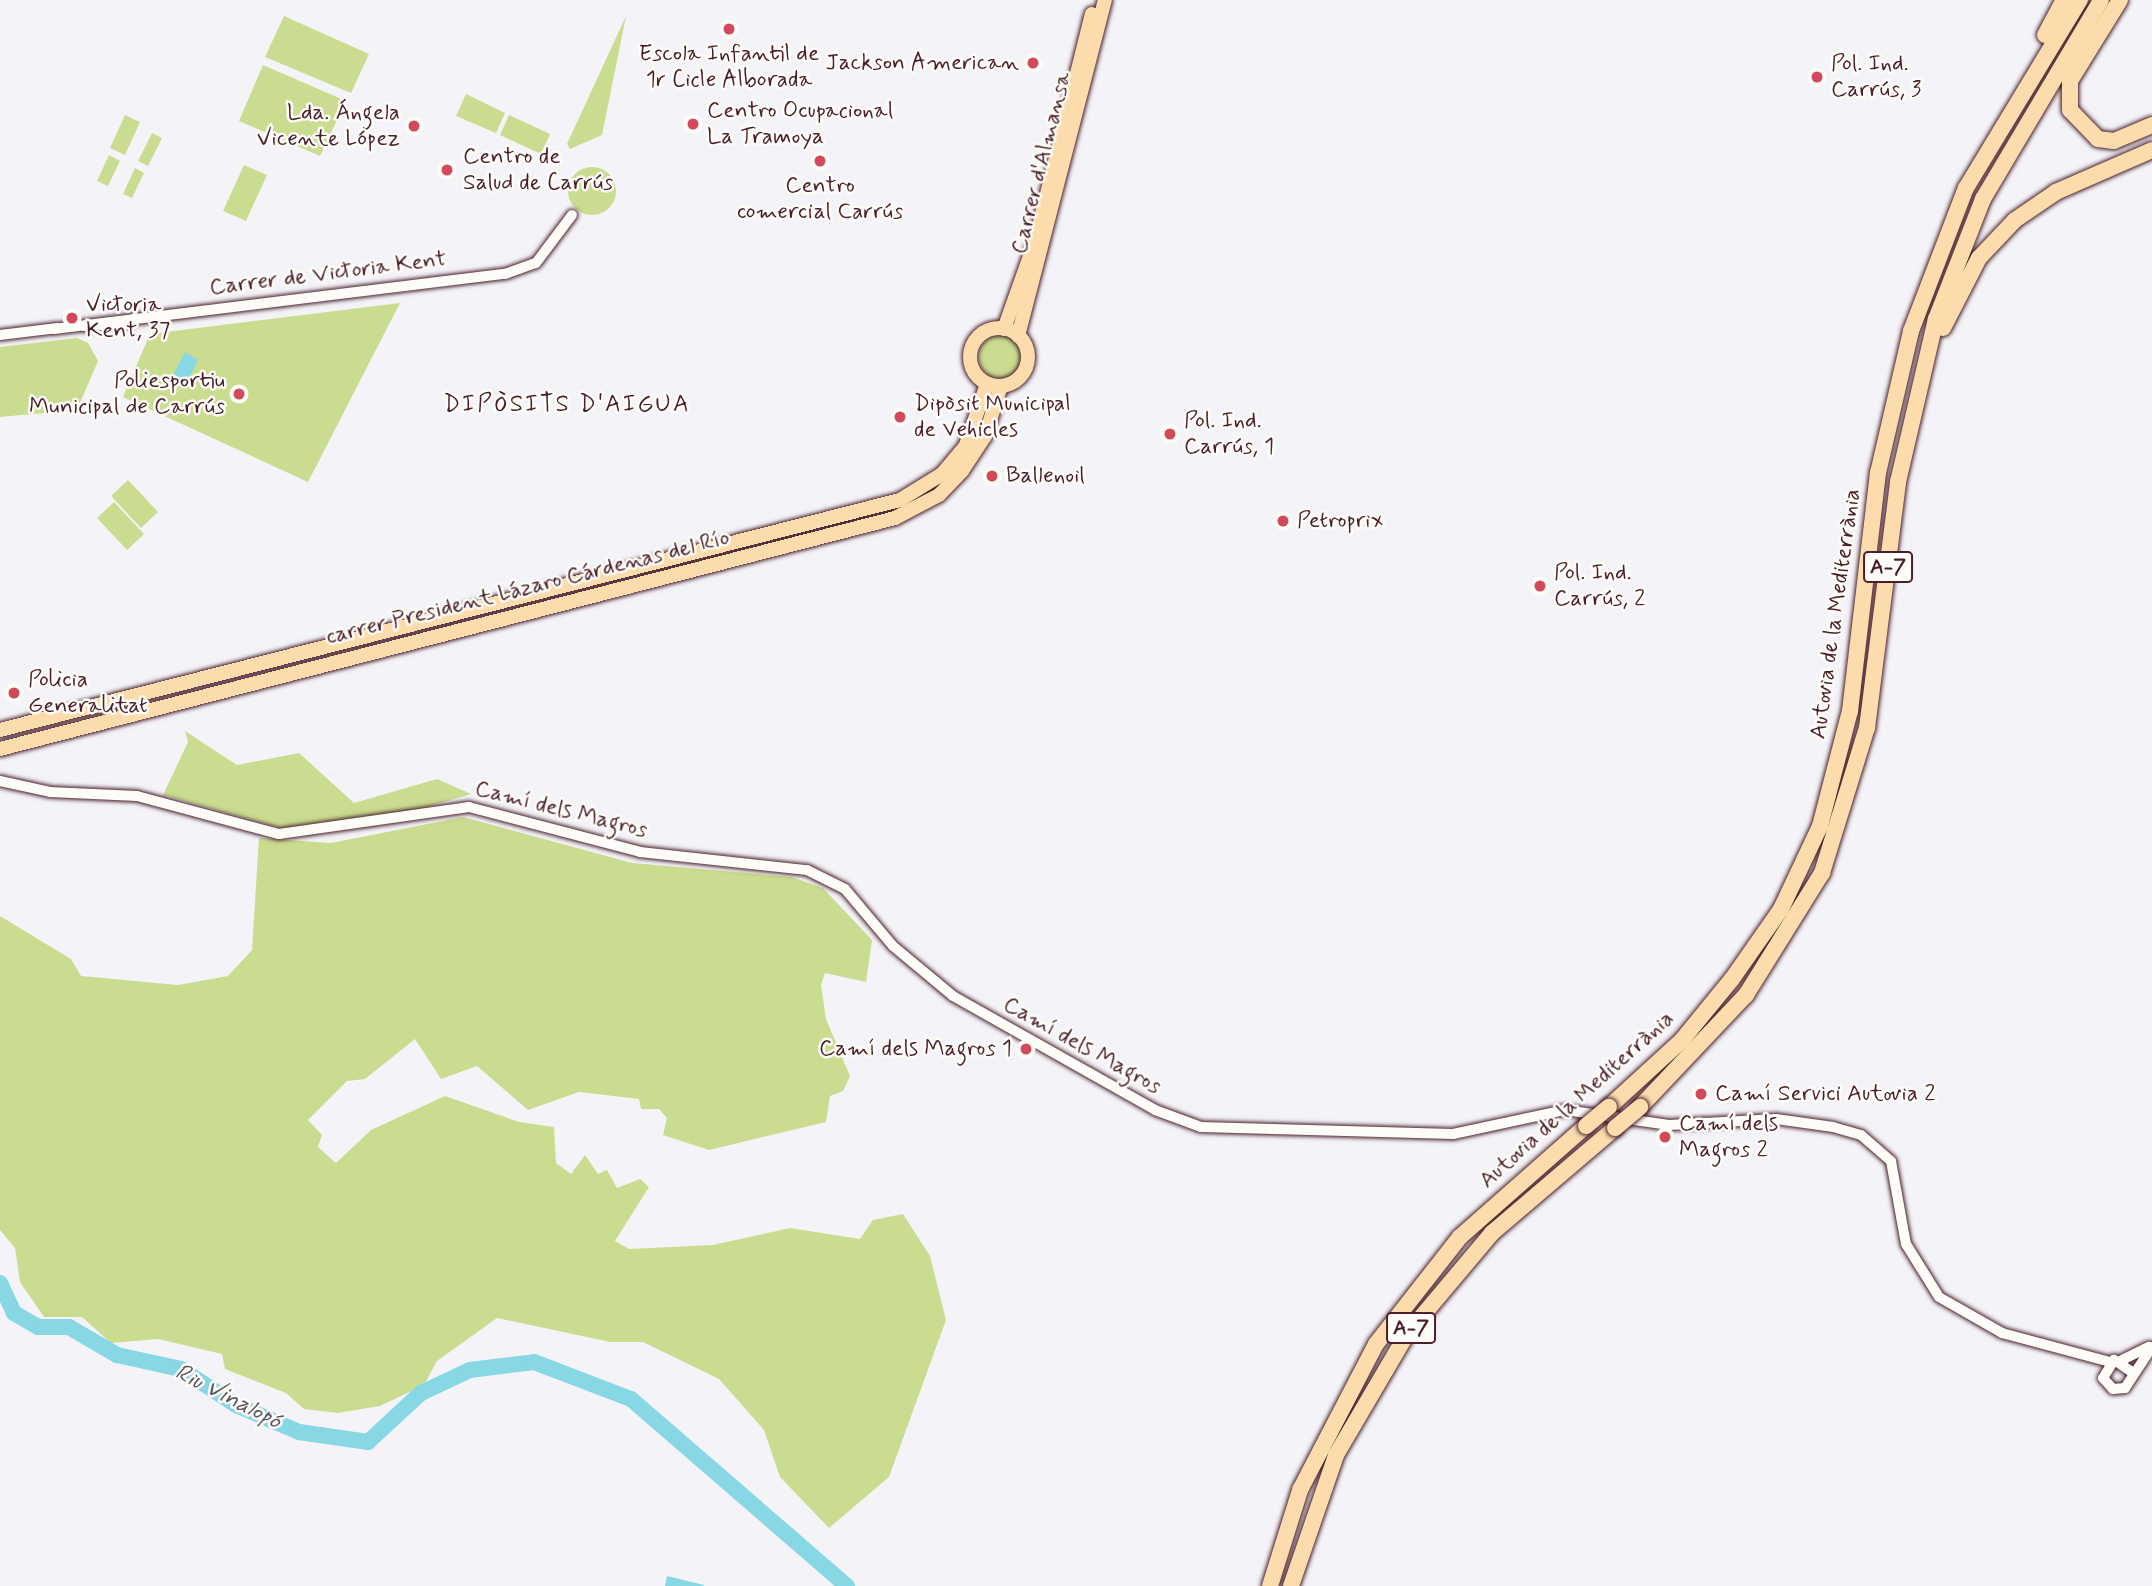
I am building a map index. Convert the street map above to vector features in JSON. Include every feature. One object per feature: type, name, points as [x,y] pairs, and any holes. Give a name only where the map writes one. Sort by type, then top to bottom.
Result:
[{"type":"highway","points":[[1893,399],[1908,314],[1942,222],[2064,0]]},
{"type":"highway","name":"Autovia de la Mediterrània","points":[[1270,1586],[1300,1490],[1376,1344],[1460,1237],[1682,1040],[1732,979],[1781,909],[1820,826],[1850,711],[1871,525],[1893,399],[1924,289],[1966,188],[2080,0]]},
{"type":"highway","name":"Autovia de la Mediterrània","points":[[1291,1586],[1336,1455],[1407,1334],[1492,1233],[1640,1107],[1746,995],[1801,912],[1830,851],[1867,728],[1912,405],[1936,319],[1978,211],[2101,0]]},
{"type":"highway","points":[[2120,0],[2070,81],[2070,110],[2098,139],[2114,141],[2152,125]]},
{"type":"highway","points":[[1912,405],[1965,280],[1997,236],[2056,192],[2152,150]]},
{"type":"main road","points":[[1011,332],[983,333],[972,347],[971,366],[994,385],[1020,377],[1026,366],[1011,332],[1096,0]]},
{"type":"main road","name":"Carrer d'Almansa","points":[[1011,332],[1105,0]]},
{"type":"main road","name":"carrer President Lázaro Cárdenas del Río","points":[[0,730],[900,500],[942,474],[966,445],[994,385]]},
{"type":"main road","name":"carrer President Lázaro Cárdenas del Río","points":[[0,749],[895,518],[939,495],[962,471],[985,436],[994,385]]},
{"type":"street","name":"Carrer de Victoria Kent","points":[[0,335],[131,321],[525,269],[548,251],[572,215]]},
{"type":"street","name":"Camí dels Magros","points":[[2,779],[50,792],[137,796],[279,834],[469,807],[640,852],[807,870],[845,889],[893,946],[953,996],[1155,1110],[1202,1127],[1433,1135],[1482,1131],[1565,1110],[1670,1125],[1776,1119],[1833,1127],[1861,1135],[1891,1161],[1906,1244],[1939,1297],[1986,1326],[2079,1354],[2116,1361]]},
{"type":"street","points":[[2152,1346],[2132,1372],[2129,1384],[2119,1390],[2106,1385],[2103,1375],[2116,1361],[2152,1346]]},
{"type":"street","name":"Camí dels Magros","points":[[2079,1354],[2103,1375]]},
{"type":"street","points":[[2116,1361],[2132,1372]]},
{"type":"green space","points":[[284,16],[369,54],[351,93],[265,57]]},
{"type":"green space","points":[[626,16],[602,135],[570,149],[567,144]]},
{"type":"green space","points":[[263,65],[346,101],[320,156],[239,121]]},
{"type":"green space","points":[[466,94],[505,113],[496,133],[456,116]]},
{"type":"green space","points":[[125,115],[140,122],[125,155],[110,148]]},
{"type":"green space","points":[[509,115],[550,134],[541,154],[500,135]]},
{"type":"green space","points":[[152,133],[162,138],[148,166],[138,161]]},
{"type":"green space","points":[[109,155],[120,161],[108,186],[97,181]]},
{"type":"green space","points":[[244,165],[267,175],[246,221],[223,211]]},
{"type":"green space","points":[[592,167],[609,174],[616,191],[609,208],[592,215],[575,208],[568,191],[575,174]]},
{"type":"green space","points":[[135,168],[144,173],[132,198],[123,194]]},
{"type":"green space","name":"Poliesportiu Municipal de Carrús","points":[[400,303],[308,482],[123,397],[150,334]]},
{"type":"green space","points":[[1001,335],[1010,336],[1017,341],[1022,348],[1022,366],[1017,373],[1010,378],[1001,379],[992,378],[985,373],[980,366],[979,357],[980,348],[985,341],[992,336]]},
{"type":"green space","points":[[77,338],[88,343],[98,361],[77,410],[0,417],[0,347]]},
{"type":"green space","points":[[128,480],[158,512],[141,528],[111,496]]},
{"type":"green space","points":[[114,502],[144,534],[127,550],[97,518]]},
{"type":"green space","points":[[185,731],[237,765],[299,753],[354,803],[437,779],[471,794],[384,820],[284,829],[163,795],[188,742]]},
{"type":"green space","points":[[463,817],[632,863],[791,877],[823,888],[872,940],[866,982],[825,973],[821,985],[826,1019],[850,1076],[843,1091],[830,1096],[826,1122],[709,1150],[663,1135],[667,1118],[659,1109],[641,1109],[639,1099],[579,1092],[528,1110],[477,1066],[441,1079],[415,1039],[365,1079],[347,1081],[308,1120],[322,1135],[318,1147],[336,1163],[371,1130],[445,1096],[519,1122],[554,1127],[556,1163],[571,1174],[585,1155],[598,1174],[607,1170],[617,1188],[640,1179],[649,1187],[615,1241],[629,1249],[713,1245],[790,1228],[860,1239],[873,1220],[903,1214],[930,1256],[946,1320],[889,1477],[829,1528],[780,1477],[764,1430],[719,1379],[643,1342],[610,1342],[497,1318],[437,1361],[424,1385],[380,1406],[337,1413],[304,1409],[286,1393],[225,1369],[222,1354],[158,1339],[111,1343],[82,1317],[44,1317],[20,1282],[15,1248],[0,1230],[0,916],[71,959],[81,976],[178,985],[228,976],[252,950],[259,838],[331,843]]},
{"type":"water","points":[[185,352],[198,360],[185,386],[171,379]]},
{"type":"water","points":[[667,1576],[704,1585],[704,1586],[665,1586]]},
{"type":"waterway","name":"Riu Vinalopó","points":[[0,1283],[14,1313],[38,1327],[69,1327],[117,1355],[181,1369],[236,1405],[299,1432],[368,1442],[421,1393],[470,1370],[534,1362],[631,1399],[847,1586]]},
{"type":"place","name":"Escola Infantil de 1r Cicle Alborada","points":[[729,29]]},
{"type":"place","name":"Jackson American","points":[[1033,63]]},
{"type":"place","name":"Pol. Ind. Carrús, 3","points":[[1817,77]]},
{"type":"place","name":"Centro Ocupacional La Tramoya","points":[[693,124]]},
{"type":"place","name":"Lda. Ángela Vicente López","points":[[414,126]]},
{"type":"place","name":"Centro comercial Carrús","points":[[820,161]]},
{"type":"place","name":"Centro de Salud de Carrús","points":[[447,170]]},
{"type":"place","name":"Victoria Kent, 37","points":[[72,318]]},
{"type":"place","name":"Poliesportiu Municipal de Carrús","points":[[239,394]]},
{"type":"place","name":"Dipòsit Municipal de Vehicles","points":[[900,417]]},
{"type":"place","name":"Pol. Ind. Carrús, 1","points":[[1170,434]]},
{"type":"place","name":"Ballenoil","points":[[992,476]]},
{"type":"place","name":"Petroprix","points":[[1283,521]]},
{"type":"place","name":"Pol. Ind. Carrús, 2","points":[[1540,586]]},
{"type":"place","name":"Policia Generalitat","points":[[14,693]]},
{"type":"place","name":"Camí dels Magros 1","points":[[1026,1049]]},
{"type":"place","name":"Camí Servici Autovia 2","points":[[1701,1094]]},
{"type":"place","name":"Camí dels Magros 2","points":[[1665,1137]]},
{"type":"district","name":"DIPÒSITS D'AIGUA","points":[[567,405]]}]
